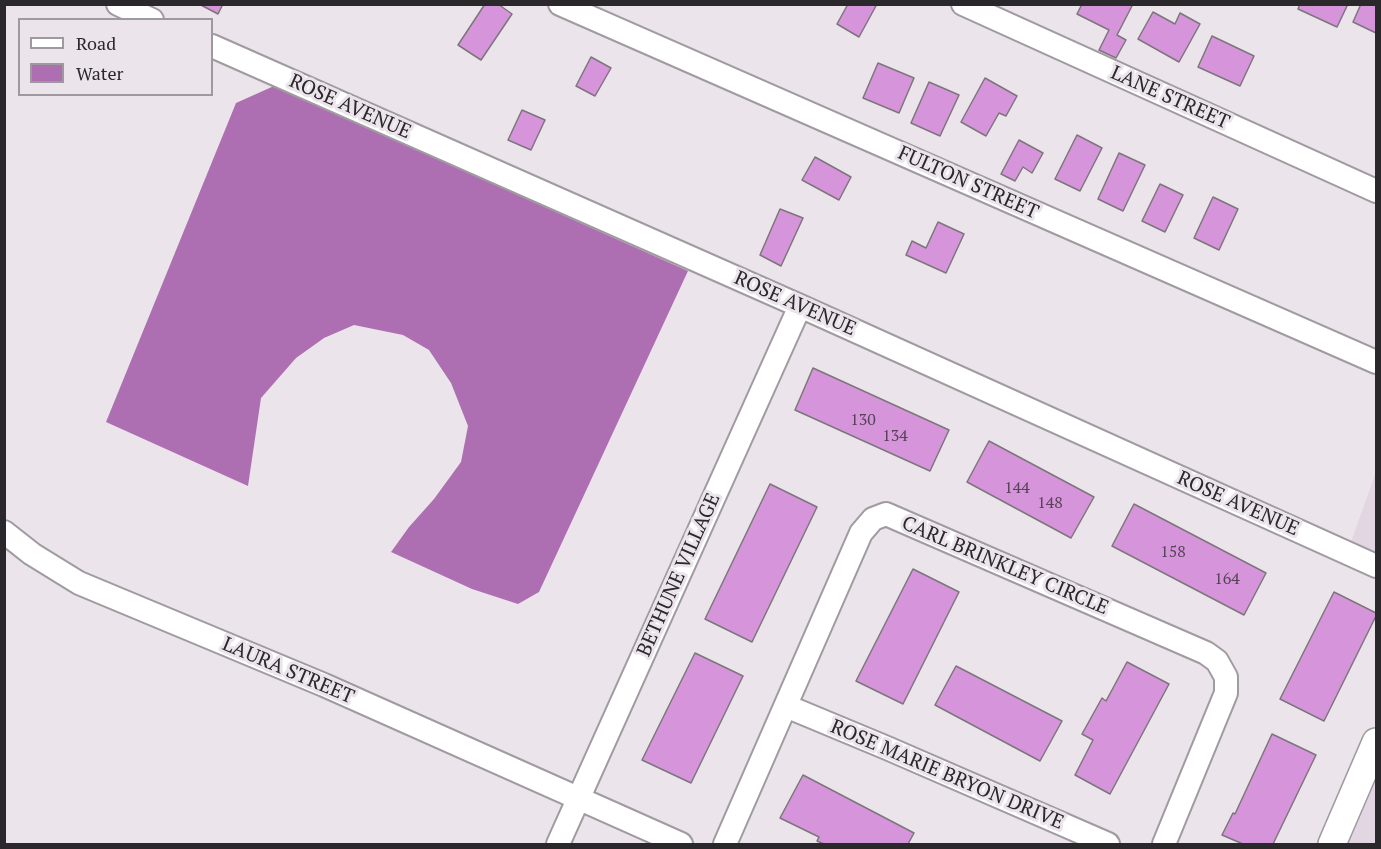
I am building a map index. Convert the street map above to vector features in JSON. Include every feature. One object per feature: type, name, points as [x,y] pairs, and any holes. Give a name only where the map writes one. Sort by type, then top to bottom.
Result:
[{"type":"street","points":[[118,4],[148,18]]},
{"type":"street","name":"FULTON STREET","points":[[560,4],[1377,362]]},
{"type":"street","name":"LANE STREET","points":[[963,4],[1377,191]]},
{"type":"street","name":"ROSE AVENUE","points":[[213,46],[800,306],[1377,566]]},
{"type":"street","name":"BETHUNE VILLAGE","points":[[558,844],[800,306]]},
{"type":"street","name":"CARL BRINKLEY CIRCLE","points":[[725,844],[861,533],[873,519],[886,514],[1206,653],[1217,661],[1226,677],[1226,693],[1164,844]]},
{"type":"street","name":"LAURA STREET","points":[[4,532],[32,554],[79,583],[324,685],[579,798]]},
{"type":"street","name":"ROSE MARIE BRYON DRIVE","points":[[786,706],[1108,844]]},
{"type":"street","points":[[1332,844],[1376,745]]},
{"type":"street","points":[[579,798],[681,844]]},
{"type":"shaded area","points":[[1376,472],[1376,554],[1351,542]]},
{"type":"shaded area","points":[[1376,774],[1376,844],[1346,844]]},
{"type":"water","points":[[274,86],[688,271],[539,592],[518,604],[472,589],[391,552],[461,462],[468,426],[451,383],[429,350],[403,335],[354,325],[324,338],[296,358],[261,398],[248,486],[106,422],[236,103]]},
{"type":"building","points":[[199,4],[223,4],[218,14]]},
{"type":"building","points":[[485,4],[498,4],[512,14],[481,60],[458,45]]},
{"type":"building","points":[[848,4],[877,4],[859,37],[837,24]]},
{"type":"building","points":[[1082,4],[1133,4],[1117,35],[1126,40],[1116,58],[1099,50],[1109,30],[1077,14]]},
{"type":"building","points":[[1300,4],[1348,4],[1337,27],[1298,9]]},
{"type":"building","points":[[1361,4],[1376,4],[1376,33],[1353,22]]},
{"type":"building","points":[[1153,12],[1175,24],[1180,13],[1200,24],[1179,62],[1138,39]]},
{"type":"building","points":[[1212,36],[1254,56],[1240,86],[1198,67]]},
{"type":"building","points":[[591,57],[611,68],[595,96],[576,86]]},
{"type":"building","points":[[878,63],[914,78],[899,113],[863,98]]},
{"type":"building","points":[[985,78],[1017,96],[1006,116],[999,113],[986,136],[961,122]]},
{"type":"building","points":[[929,82],[959,95],[940,136],[911,123]]},
{"type":"building","points":[[522,110],[545,120],[531,150],[508,140]]},
{"type":"building","points":[[1077,135],[1102,148],[1080,191],[1055,179]]},
{"type":"building","points":[[1019,140],[1043,153],[1032,173],[1023,167],[1015,181],[1001,174]]},
{"type":"building","points":[[1119,153],[1145,165],[1123,211],[1098,199]]},
{"type":"building","points":[[815,157],[851,177],[839,200],[802,180]]},
{"type":"building","points":[[1160,184],[1183,195],[1165,232],[1142,221]]},
{"type":"building","points":[[1213,197],[1238,209],[1219,250],[1194,238]]},
{"type":"building","points":[[780,209],[803,218],[781,266],[760,255]]},
{"type":"building","points":[[938,222],[964,234],[946,273],[906,255],[912,241],[926,248]]},
{"type":"building","points":[[813,368],[949,430],[930,471],[795,410]]},
{"type":"building","points":[[989,441],[1094,497],[1071,538],[967,482]]},
{"type":"building","points":[[770,484],[817,507],[752,642],[705,619]]},
{"type":"building","points":[[1134,504],[1266,573],[1244,615],[1112,546]]},
{"type":"building","points":[[913,569],[959,592],[903,704],[856,681]]},
{"type":"building","points":[[1334,592],[1376,613],[1376,616],[1324,721],[1280,699]]},
{"type":"building","points":[[695,653],[743,676],[691,783],[642,760]]},
{"type":"building","points":[[1127,662],[1169,684],[1110,794],[1075,775],[1093,740],[1082,734],[1102,698],[1106,701]]},
{"type":"building","points":[[956,666],[1062,721],[1040,761],[935,705]]},
{"type":"building","points":[[1272,734],[1316,755],[1273,844],[1243,844],[1222,835],[1233,813],[1235,814]]},
{"type":"building","points":[[803,775],[914,833],[908,844],[824,844],[817,841],[819,837],[780,818]]}]
